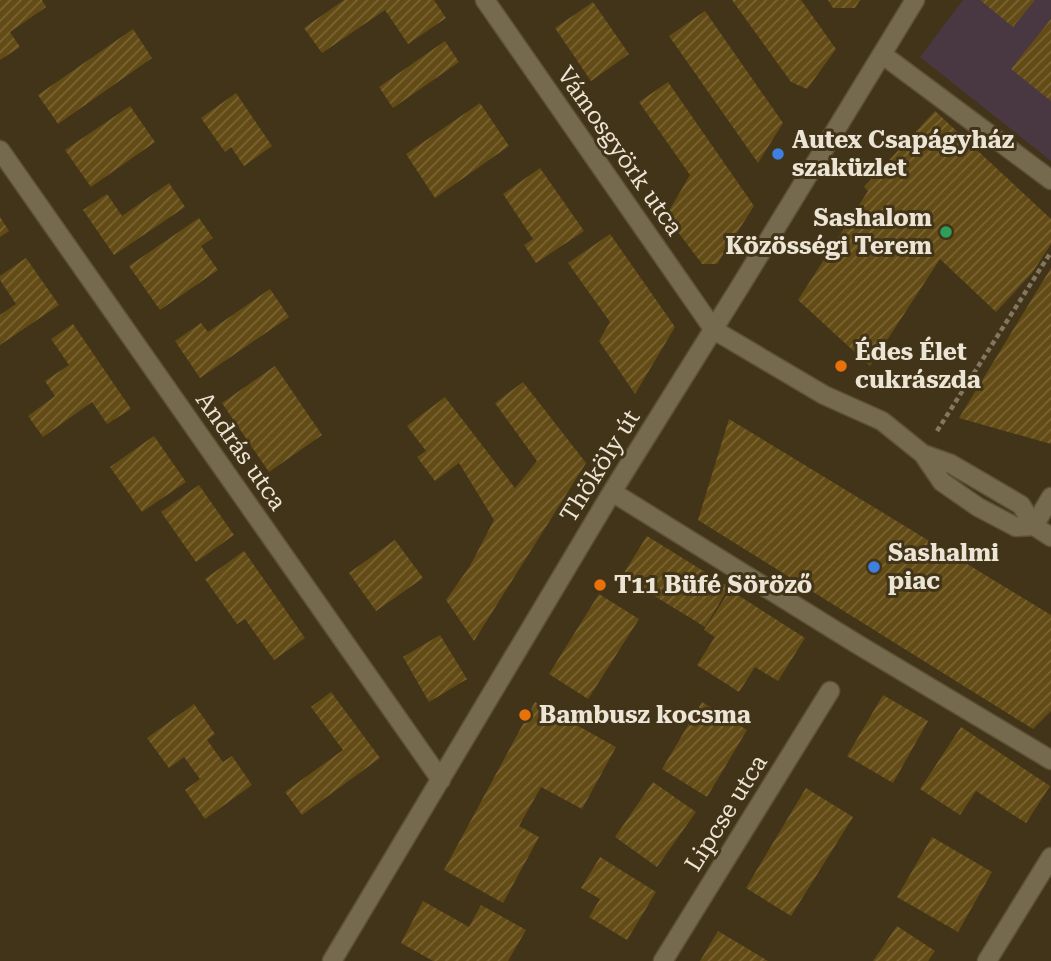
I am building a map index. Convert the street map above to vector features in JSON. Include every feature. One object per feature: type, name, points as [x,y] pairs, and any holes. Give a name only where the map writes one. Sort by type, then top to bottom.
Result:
[{"type":"street","name":"Vámosgyörk utca","points":[[485,0],[714,330]]},
{"type":"street","name":"Thököly út","points":[[332,961],[612,492],[915,0]]},
{"type":"street","points":[[883,55],[1051,180]]},
{"type":"street","name":"András utca","points":[[0,149],[442,780]]},
{"type":"street","points":[[714,330],[824,395],[882,421],[923,454],[951,464],[1021,505],[1034,526],[1051,537]]},
{"type":"street","points":[[612,492],[1051,760]]},
{"type":"street","points":[[1034,526],[1051,497]]},
{"type":"street","name":"Lipcse utca","points":[[663,961],[830,691]]},
{"type":"street","points":[[987,961],[1051,857]]},
{"type":"path","points":[[923,454],[1051,252]]},
{"type":"shaded area","points":[[963,0],[1051,0],[1051,161],[920,57]]},
{"type":"building","points":[[0,0],[42,0],[46,7],[10,32],[20,47],[0,60]]},
{"type":"building","points":[[344,0],[434,0],[446,18],[408,44],[385,10],[322,53],[304,28]]},
{"type":"building","points":[[732,0],[801,0],[836,49],[807,89],[791,82]]},
{"type":"building","points":[[828,0],[860,0],[855,8],[833,8]]},
{"type":"building","points":[[980,0],[1035,0],[1013,27]]},
{"type":"building","points":[[593,2],[629,54],[591,81],[555,28]]},
{"type":"building","points":[[705,11],[783,123],[758,163],[669,36]]},
{"type":"building","points":[[1051,19],[1051,101],[1011,69]]},
{"type":"building","points":[[133,29],[152,58],[58,124],[38,95]]},
{"type":"building","points":[[445,41],[459,62],[393,108],[379,87]]},
{"type":"building","points":[[668,82],[754,206],[717,264],[702,264],[666,216],[690,175],[639,102]]},
{"type":"building","points":[[236,93],[272,146],[244,166],[231,147],[225,152],[201,118]]},
{"type":"building","points":[[480,103],[509,146],[435,198],[406,154]]},
{"type":"building","points":[[130,106],[155,142],[91,187],[65,150]]},
{"type":"building","name":"Sashalom Közösségi Terem","points":[[935,111],[1051,219],[1051,244],[1032,273],[996,312],[940,259],[870,366],[798,300],[868,191],[864,187]]},
{"type":"building","points":[[540,168],[584,231],[536,263],[524,245],[533,239],[503,194]]},
{"type":"building","points":[[169,183],[185,207],[114,255],[83,210],[107,194],[122,216]]},
{"type":"building","points":[[0,217],[9,231],[0,237]]},
{"type":"building","points":[[199,218],[213,238],[201,246],[218,270],[160,310],[129,266]]},
{"type":"building","points":[[610,234],[675,327],[635,394],[599,341],[610,322],[568,263]]},
{"type":"building","points":[[26,258],[59,305],[0,345],[0,315],[16,304],[0,276]]},
{"type":"building","points":[[1051,268],[1051,444],[959,418]]},
{"type":"building","points":[[270,289],[289,317],[200,378],[175,341],[201,323],[208,332]]},
{"type":"building","points":[[73,324],[131,409],[107,424],[92,402],[43,437],[28,416],[55,396],[45,381],[69,365],[51,339]]},
{"type":"building","points":[[275,366],[322,435],[269,472],[222,403]]},
{"type":"building","points":[[523,382],[586,463],[474,641],[446,600],[470,566],[494,520],[459,463],[435,481],[417,457],[426,451],[407,426],[445,397],[515,488],[537,461],[495,403]]},
{"type":"building","name":"Sashalmi piac","points":[[729,419],[1051,615],[1051,711],[1033,729],[698,520]]},
{"type":"building","points":[[154,436],[186,482],[142,512],[110,467]]},
{"type":"building","points":[[199,485],[234,535],[196,562],[161,512]]},
{"type":"building","points":[[647,536],[729,587],[705,627],[622,576]]},
{"type":"building","points":[[395,540],[423,578],[376,611],[349,573]]},
{"type":"building","points":[[244,551],[305,638],[274,660],[245,619],[237,624],[205,579]]},
{"type":"building","points":[[730,590],[805,638],[778,681],[755,667],[739,692],[697,665],[715,637],[704,630]]},
{"type":"building","points":[[599,594],[639,619],[588,699],[549,674]]},
{"type":"building","points":[[440,635],[467,679],[429,702],[403,657]]},
{"type":"building","points":[[331,692],[380,758],[302,815],[285,792],[343,750],[311,707]]},
{"type":"building","points":[[883,695],[928,721],[893,783],[847,756]]},
{"type":"building","points":[[535,702],[616,747],[582,809],[541,787],[519,826],[539,837],[503,903],[444,870]]},
{"type":"building","points":[[702,702],[747,730],[707,797],[662,769]]},
{"type":"building","points":[[194,704],[215,734],[207,740],[223,762],[232,756],[252,785],[205,819],[185,790],[200,779],[184,757],[169,768],[147,738]]},
{"type":"building","points":[[961,727],[1050,786],[1026,823],[976,791],[960,815],[920,789]]},
{"type":"building","points":[[653,782],[696,812],[657,867],[615,837]]},
{"type":"building","points":[[806,788],[853,817],[791,916],[746,888]]},
{"type":"building","points":[[932,837],[992,872],[958,932],[897,897]]},
{"type":"building","points":[[600,857],[656,892],[627,940],[589,917],[600,899],[581,888]]},
{"type":"building","points":[[423,901],[469,927],[481,905],[526,930],[508,961],[433,961],[401,943]]},
{"type":"building","points":[[897,926],[935,951],[928,961],[873,961]]},
{"type":"building","points":[[718,931],[768,961],[700,961]]},
{"type":"place","name":"Autex Csapágyház szaküzlet","points":[[778,154]]},
{"type":"place","name":"Sashalom Közösségi Terem","points":[[946,232]]},
{"type":"place","name":"Édes Élet cukrászda","points":[[841,366]]},
{"type":"place","name":"Sashalmi piac","points":[[874,567]]},
{"type":"place","name":"T11 Büfé Söröző","points":[[600,585]]},
{"type":"place","name":"Bambusz kocsma","points":[[525,715]]}]
